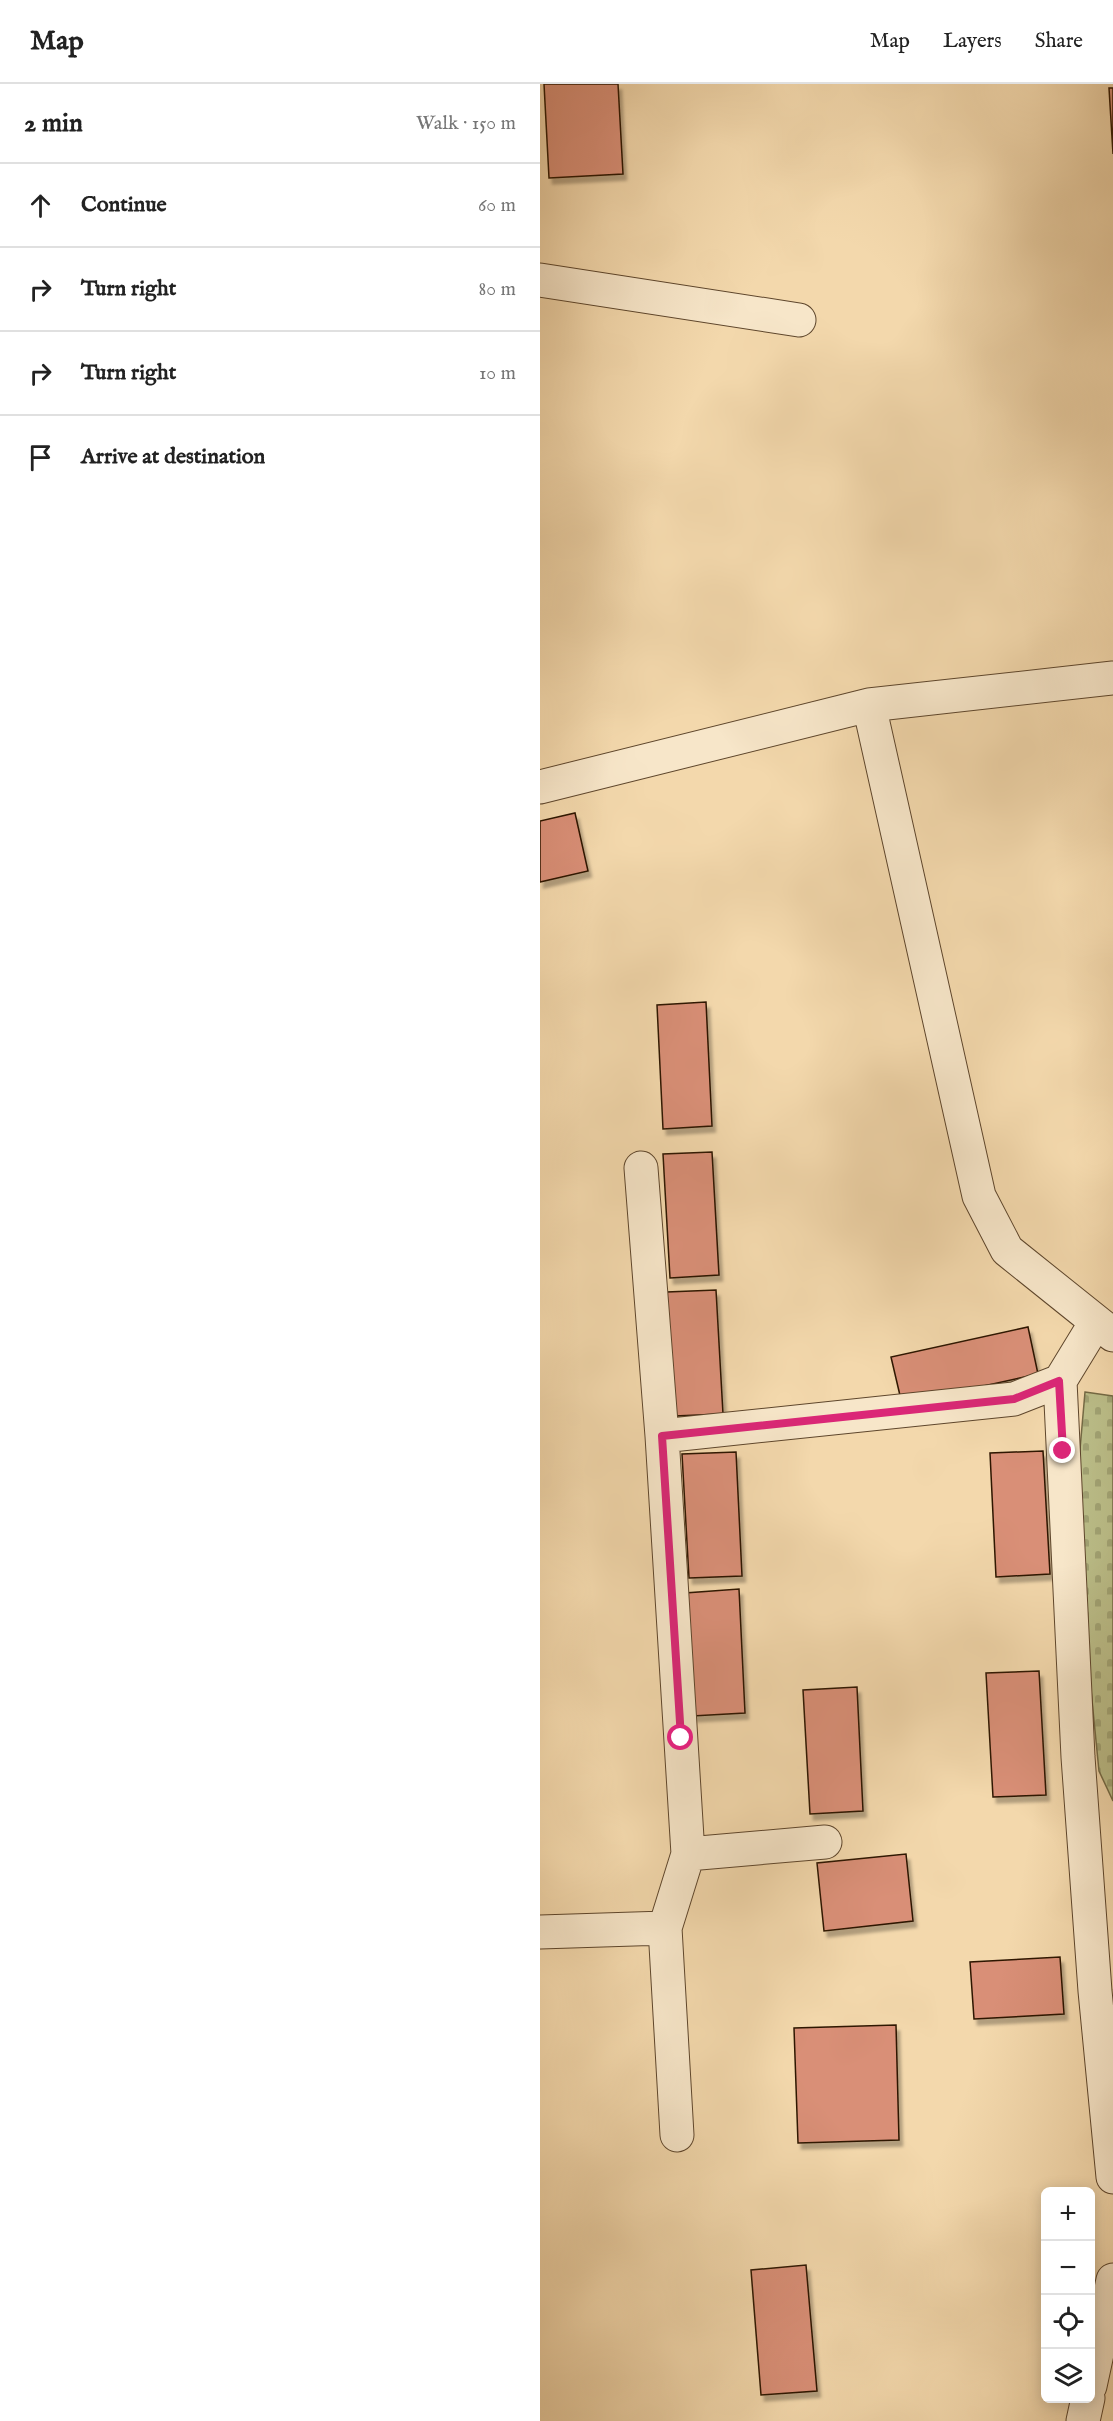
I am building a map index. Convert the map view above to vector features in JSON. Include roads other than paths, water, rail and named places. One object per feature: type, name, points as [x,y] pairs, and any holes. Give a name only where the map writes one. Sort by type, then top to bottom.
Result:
[{"type":"street","points":[[540,280],[799,320]]},
{"type":"street","points":[[540,787],[869,705],[1113,678]]},
{"type":"street","points":[[662,1436],[1014,1399],[1059,1381],[1105,1329],[1007,1250],[980,1196],[869,705]]},
{"type":"street","points":[[641,1168],[662,1436],[688,1854],[664,1928],[677,2135]]},
{"type":"street","points":[[1059,1381],[1078,1769],[1113,2177]]},
{"type":"street","points":[[688,1854],[825,1842]]},
{"type":"street","points":[[540,1932],[664,1928]]},
{"type":"street","points":[[1095,2363],[1113,2280]]},
{"type":"street","points":[[1083,2421],[1087,2403]]}]
